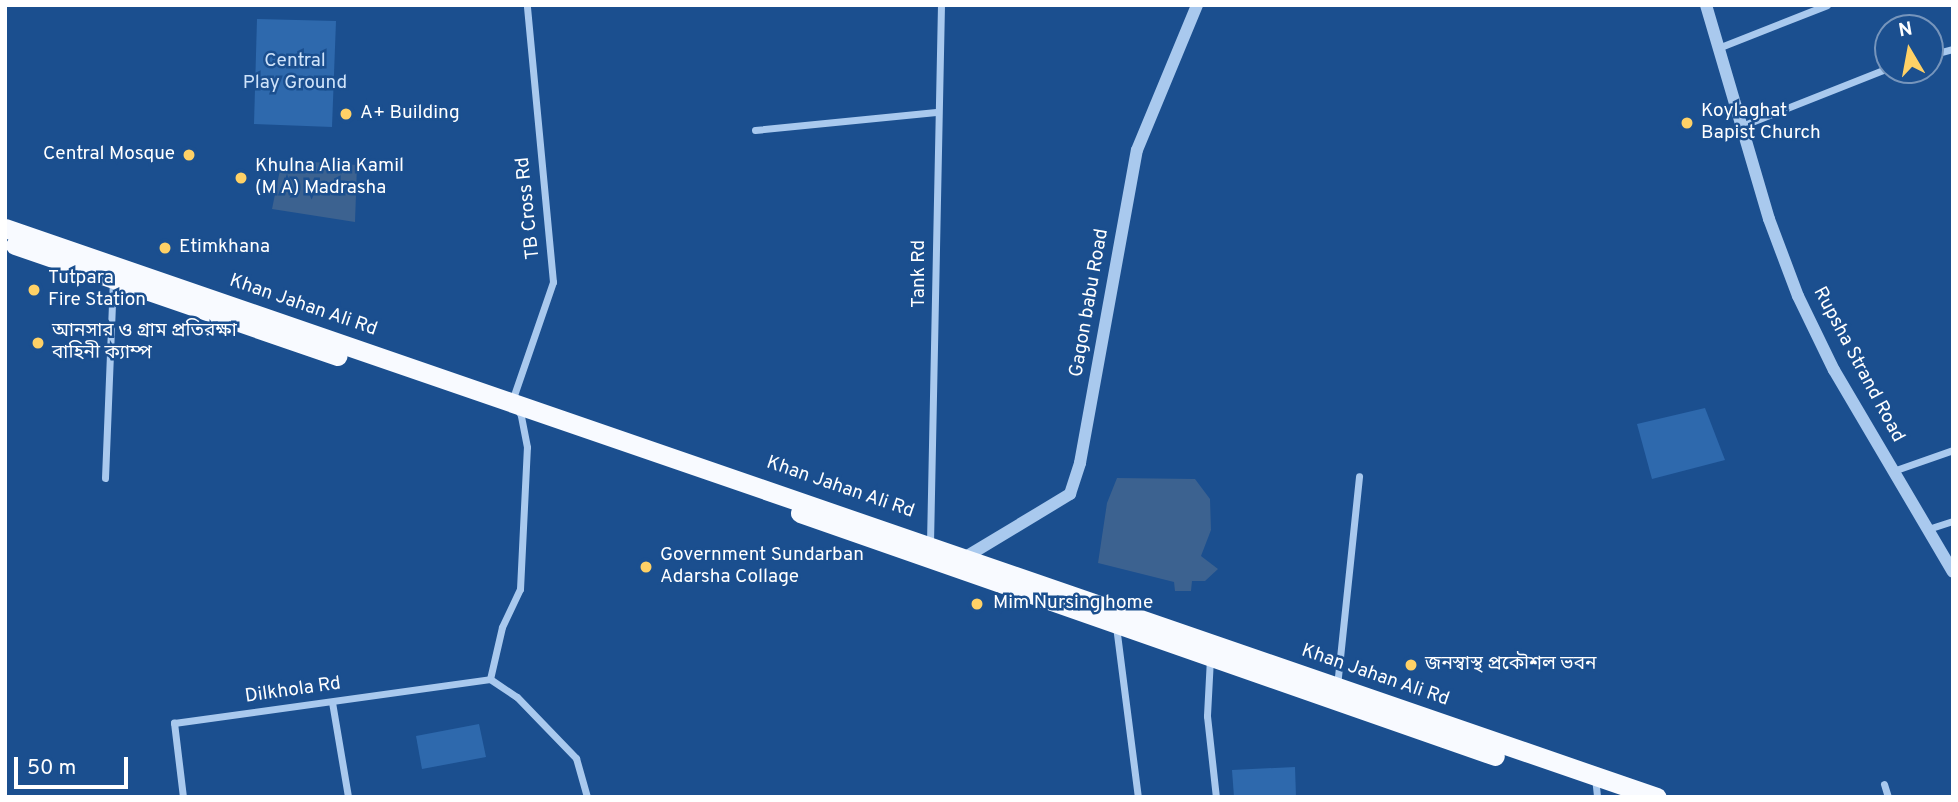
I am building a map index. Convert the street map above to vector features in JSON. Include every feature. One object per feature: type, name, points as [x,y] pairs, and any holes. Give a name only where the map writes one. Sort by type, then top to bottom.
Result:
[{"type":"highway","name":"Khan Jahan Ali Rd","points":[[5,228],[516,408],[1116,625],[1337,687],[1601,790]]},
{"type":"highway","name":"Khan Jahan Ali Rd","points":[[5,242],[930,542],[964,558],[1210,650],[1601,790],[1657,797]]},
{"type":"street","name":"TB Cross Rd","points":[[516,408],[553,282],[527,5]]},
{"type":"street","name":"Tank Rd","points":[[930,542],[935,456],[936,112],[941,5]]},
{"type":"street","name":"Gagon babu Road","points":[[964,558],[1070,494],[1080,463],[1137,150],[1196,5]]},
{"type":"street","name":"Rupsha Strand Road","points":[[1706,5],[1744,125],[1769,219],[1798,296],[1893,471],[1953,572]]},
{"type":"street","points":[[1718,48],[1827,5]]},
{"type":"street","points":[[1744,125],[1874,74]]},
{"type":"street","points":[[755,130],[936,112]]},
{"type":"street","points":[[105,478],[113,279]]},
{"type":"street","points":[[516,408],[527,447],[520,589],[502,627],[490,679],[517,697],[576,758],[587,797]]},
{"type":"street","points":[[1893,471],[1953,450]]},
{"type":"street","points":[[1337,687],[1359,476]]},
{"type":"street","points":[[1928,529],[1953,521]]},
{"type":"street","points":[[1116,625],[1138,797]]},
{"type":"street","points":[[1210,650],[1207,716],[1216,797]]},
{"type":"street","name":"Dilkhola Rd","points":[[183,797],[174,723],[490,679]]},
{"type":"street","points":[[332,702],[348,797]]},
{"type":"street","points":[[1884,784],[1888,797]]},
{"type":"green space","name":"Central Play Ground","points":[[257,19],[336,21],[332,127],[254,124]]},
{"type":"green space","points":[[1705,408],[1725,460],[1652,479],[1637,424]]},
{"type":"green space","points":[[479,724],[486,757],[422,769],[416,736]]},
{"type":"green space","points":[[1295,767],[1296,797],[1234,797],[1232,770]]},
{"type":"shaded area","points":[[282,160],[357,165],[355,222],[272,209]]},
{"type":"shaded area","points":[[1117,478],[1195,479],[1210,499],[1211,530],[1201,556],[1218,569],[1205,581],[1192,581],[1191,591],[1175,591],[1174,582],[1098,563],[1107,503]]},
{"type":"place","name":"A+ Building","points":[[346,114]]},
{"type":"place","name":"Koylaghat Bapist Church","points":[[1687,123]]},
{"type":"place","name":"Central Mosque","points":[[189,155]]},
{"type":"place","name":"Khulna Alia Kamil (M A) Madrasha","points":[[241,178]]},
{"type":"place","name":"Etimkhana","points":[[165,248]]},
{"type":"place","name":"Tutpara Fire Station","points":[[34,290]]},
{"type":"place","name":"আনসার ও গ্রাম প্রতিরক্ষা বাহিনী ক্যাম্প","points":[[38,343]]},
{"type":"place","name":"Government Sundarban Adarsha Collage","points":[[646,567]]},
{"type":"place","name":"Mim Nursing home","points":[[977,604]]},
{"type":"place","name":"জনস্বাস্থ প্রকৌশল ভবন","points":[[1411,665]]}]
